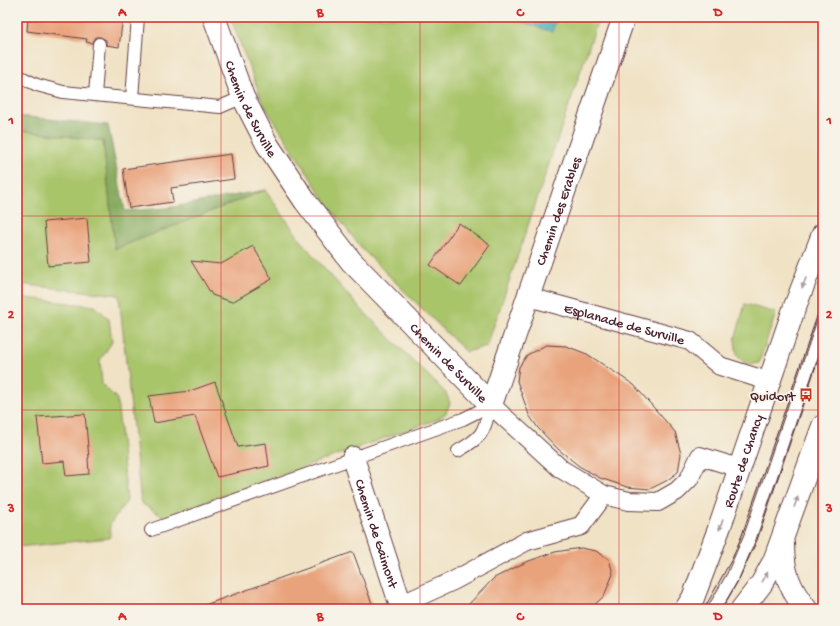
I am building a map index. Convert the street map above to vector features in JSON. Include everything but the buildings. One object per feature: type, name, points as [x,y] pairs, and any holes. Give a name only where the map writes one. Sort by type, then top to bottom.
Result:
[{"type":"street","name":"Chemin de Surville","points":[[214,17],[243,97],[267,144],[305,201],[351,261],[491,405]]},
{"type":"street","name":"Chemin des Erables","points":[[491,405],[624,17]]},
{"type":"street","name":"Route de Chancy","points":[[689,603],[735,466],[823,234]]},
{"type":"street","name":"Esplanade de Surville","points":[[529,297],[690,341],[720,366],[758,378]]},
{"type":"street","points":[[491,405],[561,469],[604,495],[629,501],[658,502],[677,491],[689,478],[700,456],[735,466]]},
{"type":"street","points":[[742,609],[762,583],[783,539],[823,426]]},
{"type":"street","name":"Chemin de Gaimont","points":[[353,458],[401,607]]},
{"type":"street","points":[[401,607],[427,601],[527,541],[581,526],[604,495]]},
{"type":"street","points":[[783,539],[784,571],[798,599],[806,609]]},
{"type":"lane","points":[[132,98],[138,17]]},
{"type":"lane","points":[[95,95],[100,44]]},
{"type":"lane","points":[[17,75],[37,85],[63,92],[220,107],[243,97]]},
{"type":"lane","points":[[714,609],[733,576],[750,537],[823,323]]},
{"type":"lane","points":[[458,451],[474,442],[484,430],[491,405]]},
{"type":"lane","name":"Chemin de Surville","points":[[151,530],[463,419],[491,405]]},
{"type":"green space","points":[[230,17],[599,17],[487,346],[466,352],[364,251],[327,204],[263,103]]},
{"type":"green space","points":[[17,116],[108,125],[125,211],[167,208],[265,190],[115,249],[103,141],[17,130]]},
{"type":"green space","points":[[17,130],[103,140],[115,249],[265,190],[305,246],[356,304],[446,393],[450,403],[446,413],[438,419],[164,517],[141,503],[119,295],[17,284]]},
{"type":"green space","points":[[17,297],[95,306],[109,319],[112,342],[100,360],[102,384],[117,399],[127,501],[110,524],[110,538],[17,547]]},
{"type":"green space","points":[[745,304],[776,313],[759,363],[748,365],[737,356],[735,340]]},
{"type":"water","points":[[507,17],[557,17],[552,32]]},
{"type":"tram line","points":[[704,609],[732,559],[742,535],[823,299]]},
{"type":"tram line","points":[[722,609],[739,579],[757,540],[823,345]]},
{"type":"place","name":"Quidort","points":[[806,395]]}]
